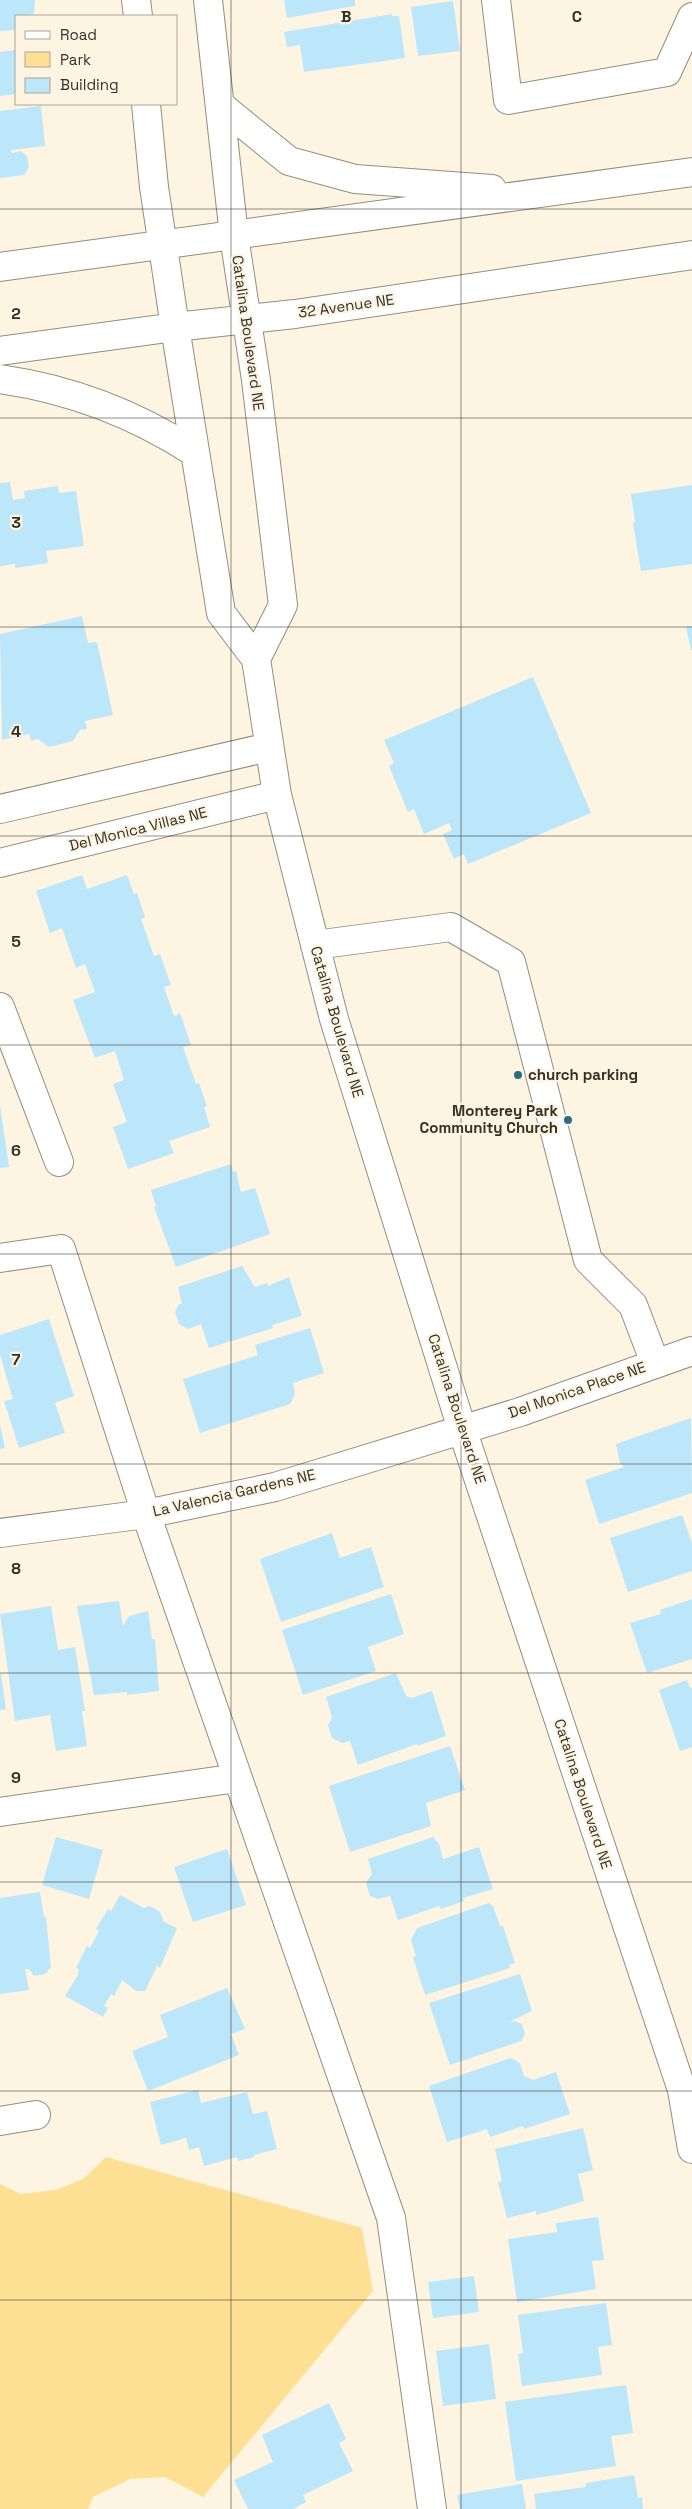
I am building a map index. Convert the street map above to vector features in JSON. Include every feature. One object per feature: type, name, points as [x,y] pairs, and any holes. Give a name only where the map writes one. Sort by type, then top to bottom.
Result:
[{"type":"street","points":[[136,0],[138,15]]},
{"type":"street","name":"Catalina Boulevard NE","points":[[208,0],[234,236],[256,380],[283,605],[256,660]]},
{"type":"street","points":[[496,0],[508,100],[667,72],[692,17]]},
{"type":"street","name":"Catalina Boulevard NE","points":[[146,105],[154,187],[194,452],[222,613],[256,660],[277,795],[337,1028],[462,1429],[682,2090],[692,2150]]},
{"type":"street","points":[[221,106],[289,161],[355,178],[543,193]]},
{"type":"street","points":[[0,267],[692,172]]},
{"type":"street","name":"32 Avenue NE","points":[[0,351],[246,318],[295,314],[692,255]]},
{"type":"street","points":[[0,379],[37,384],[81,396],[160,430],[194,452]]},
{"type":"street","points":[[0,809],[269,747]]},
{"type":"street","name":"Del Monica Villas NE","points":[[0,863],[277,795]]},
{"type":"street","points":[[315,945],[451,927],[511,962],[588,1260],[633,1305],[655,1363]]},
{"type":"street","points":[[0,1008],[59,1162]]},
{"type":"street","points":[[0,1258],[61,1249],[146,1514],[391,2218],[432,2509]]},
{"type":"street","name":"Del Monica Place NE","points":[[462,1429],[520,1412],[692,1351]]},
{"type":"street","name":"La Valencia Gardens NE","points":[[0,1533],[146,1514],[275,1486],[462,1429]]},
{"type":"street","points":[[0,1812],[237,1778]]},
{"type":"street","points":[[0,2120],[36,2115]]},
{"type":"green space","points":[[106,2157],[362,2228],[373,2291],[203,2497],[165,2477],[130,2479],[93,2497],[88,2509],[0,2509],[0,2184],[21,2194],[56,2190],[83,2179]]},
{"type":"building","points":[[0,0],[35,0],[34,14],[15,15],[15,30],[0,31]]},
{"type":"building","points":[[284,0],[355,0],[355,6],[287,18]]},
{"type":"building","points":[[453,1],[460,51],[418,56],[411,7]]},
{"type":"building","points":[[392,14],[392,16],[399,16],[405,58],[304,72],[300,45],[287,47],[284,32]]},
{"type":"building","points":[[15,50],[15,94],[0,96],[0,52]]},
{"type":"building","points":[[41,106],[45,146],[11,150],[12,153],[21,151],[27,156],[29,167],[24,175],[0,178],[0,111]]},
{"type":"building","points":[[10,482],[13,500],[25,498],[24,491],[58,486],[59,493],[76,491],[84,546],[46,551],[48,563],[15,568],[15,564],[0,566],[0,483]]},
{"type":"building","points":[[692,485],[692,564],[641,571],[633,523],[635,522],[631,494]]},
{"type":"building","points":[[82,616],[88,643],[97,642],[113,715],[85,721],[87,729],[80,730],[73,741],[49,747],[38,739],[31,741],[29,734],[2,740],[0,634]]},
{"type":"building","points":[[692,626],[692,650],[691,650],[686,627]]},
{"type":"building","points":[[533,677],[591,813],[468,864],[464,854],[454,859],[443,834],[452,830],[449,823],[424,834],[414,809],[408,812],[389,766],[394,763],[384,740]]},
{"type":"building","points":[[82,875],[87,889],[127,875],[134,894],[137,893],[145,917],[141,919],[154,956],[160,954],[171,985],[164,987],[174,1016],[180,1013],[191,1045],[183,1047],[196,1084],[199,1083],[207,1106],[204,1107],[210,1127],[169,1141],[174,1153],[128,1169],[113,1127],[127,1122],[113,1084],[124,1080],[115,1051],[95,1058],[73,1000],[95,992],[85,964],[76,968],[62,928],[50,933],[36,891]]},
{"type":"building","points":[[0,1105],[9,1167],[0,1168]]},
{"type":"building","points":[[231,1164],[233,1172],[236,1171],[241,1192],[255,1188],[270,1234],[176,1267],[154,1207],[156,1206],[151,1190]]},
{"type":"building","points":[[242,1266],[255,1287],[267,1283],[268,1286],[289,1277],[302,1316],[272,1325],[273,1328],[209,1348],[201,1324],[188,1329],[179,1324],[175,1312],[179,1304],[182,1304],[178,1287]]},
{"type":"building","points":[[49,1319],[74,1396],[55,1403],[65,1433],[19,1448],[4,1401],[13,1399],[0,1355],[0,1335]]},
{"type":"building","points":[[310,1328],[324,1373],[293,1383],[295,1394],[290,1404],[200,1433],[183,1379],[258,1355],[255,1345]]},
{"type":"building","points":[[691,1418],[692,1493],[599,1524],[585,1480],[624,1467],[620,1463],[616,1444]]},
{"type":"building","points":[[0,1424],[5,1448],[0,1449]]},
{"type":"building","points":[[682,1515],[692,1543],[692,1571],[628,1592],[610,1538]]},
{"type":"building","points":[[332,1533],[340,1558],[371,1547],[384,1587],[281,1622],[260,1559]]},
{"type":"building","points":[[391,1594],[404,1634],[368,1647],[376,1671],[303,1695],[282,1630]]},
{"type":"building","points":[[692,1599],[692,1659],[647,1673],[630,1623],[661,1614],[660,1610]]},
{"type":"building","points":[[119,1601],[123,1626],[129,1616],[148,1611],[152,1639],[155,1639],[159,1691],[127,1695],[127,1692],[94,1695],[77,1606]]},
{"type":"building","points":[[51,1606],[58,1650],[75,1647],[85,1711],[82,1711],[87,1746],[56,1751],[50,1715],[15,1721],[0,1614]]},
{"type":"building","points":[[396,1673],[406,1696],[412,1698],[432,1691],[446,1736],[358,1765],[350,1741],[342,1743],[332,1738],[328,1725],[332,1717],[326,1697]]},
{"type":"building","points":[[0,1674],[6,1709],[0,1710]]},
{"type":"building","points":[[687,1680],[690,1688],[692,1687],[692,1747],[680,1751],[659,1690]]},
{"type":"building","points":[[450,1746],[465,1790],[426,1803],[431,1826],[350,1852],[329,1786]]},
{"type":"building","points":[[56,1837],[103,1850],[89,1899],[42,1885]]},
{"type":"building","points":[[433,1837],[439,1844],[443,1859],[479,1847],[493,1889],[463,1898],[464,1901],[441,1909],[439,1906],[398,1920],[390,1896],[378,1899],[370,1896],[366,1883],[372,1874],[368,1859]]},
{"type":"building","points":[[227,1849],[246,1905],[193,1922],[174,1867]]},
{"type":"building","points":[[40,1892],[44,1917],[46,1917],[51,1967],[45,1974],[34,1976],[29,1969],[25,1969],[29,1990],[0,1994],[0,1898]]},
{"type":"building","points":[[120,1895],[144,1908],[150,1906],[160,1912],[164,1922],[177,1928],[160,1968],[157,1966],[145,1991],[136,1991],[122,1980],[114,1996],[111,1994],[104,2006],[108,2008],[103,2017],[65,1996],[78,1975],[79,1969],[76,1968],[87,1946],[90,1948],[99,1931],[96,1929],[108,1909],[111,1911]]},
{"type":"building","points":[[489,1903],[493,1906],[500,1926],[503,1926],[515,1963],[509,1965],[510,1968],[425,1995],[413,1957],[416,1956],[411,1940],[417,1928]]},
{"type":"building","points":[[520,1974],[532,2011],[509,2022],[515,2021],[522,2024],[525,2034],[521,2041],[450,2065],[429,2003]]},
{"type":"building","points":[[227,1988],[245,2029],[231,2034],[239,2055],[148,2091],[132,2051],[168,2037],[160,2015]]},
{"type":"building","points":[[511,2058],[520,2063],[524,2076],[533,2080],[556,2072],[570,2114],[524,2129],[523,2126],[490,2137],[487,2129],[447,2142],[429,2086]]},
{"type":"building","points":[[198,2090],[201,2103],[247,2092],[253,2114],[267,2111],[277,2149],[238,2161],[237,2157],[204,2166],[199,2147],[189,2150],[186,2138],[161,2145],[150,2102]]},
{"type":"building","points":[[583,2128],[593,2170],[578,2174],[584,2201],[536,2215],[536,2211],[507,2218],[498,2182],[502,2181],[495,2149]]},
{"type":"building","points":[[598,2217],[604,2260],[592,2261],[596,2289],[517,2302],[508,2239],[557,2232],[556,2223]]},
{"type":"building","points":[[474,2276],[479,2312],[433,2318],[428,2282]]},
{"type":"building","points":[[606,2303],[612,2345],[598,2347],[602,2375],[522,2386],[518,2354],[523,2353],[518,2315]]},
{"type":"building","points":[[489,2344],[496,2399],[443,2406],[436,2351]]},
{"type":"building","points":[[626,2385],[633,2433],[611,2436],[616,2466],[516,2481],[505,2402]]},
{"type":"building","points":[[329,2403],[346,2439],[339,2443],[353,2471],[303,2495],[306,2502],[293,2509],[248,2509],[234,2480],[273,2462],[262,2435]]},
{"type":"building","points":[[634,2475],[638,2498],[642,2497],[643,2509],[536,2509],[534,2494],[586,2487],[586,2483]]},
{"type":"building","points":[[522,2484],[526,2509],[460,2509],[457,2495]]},
{"type":"place","name":"church parking","points":[[518,1075]]},
{"type":"place","name":"Monterey Park Community Church","points":[[568,1120]]}]
